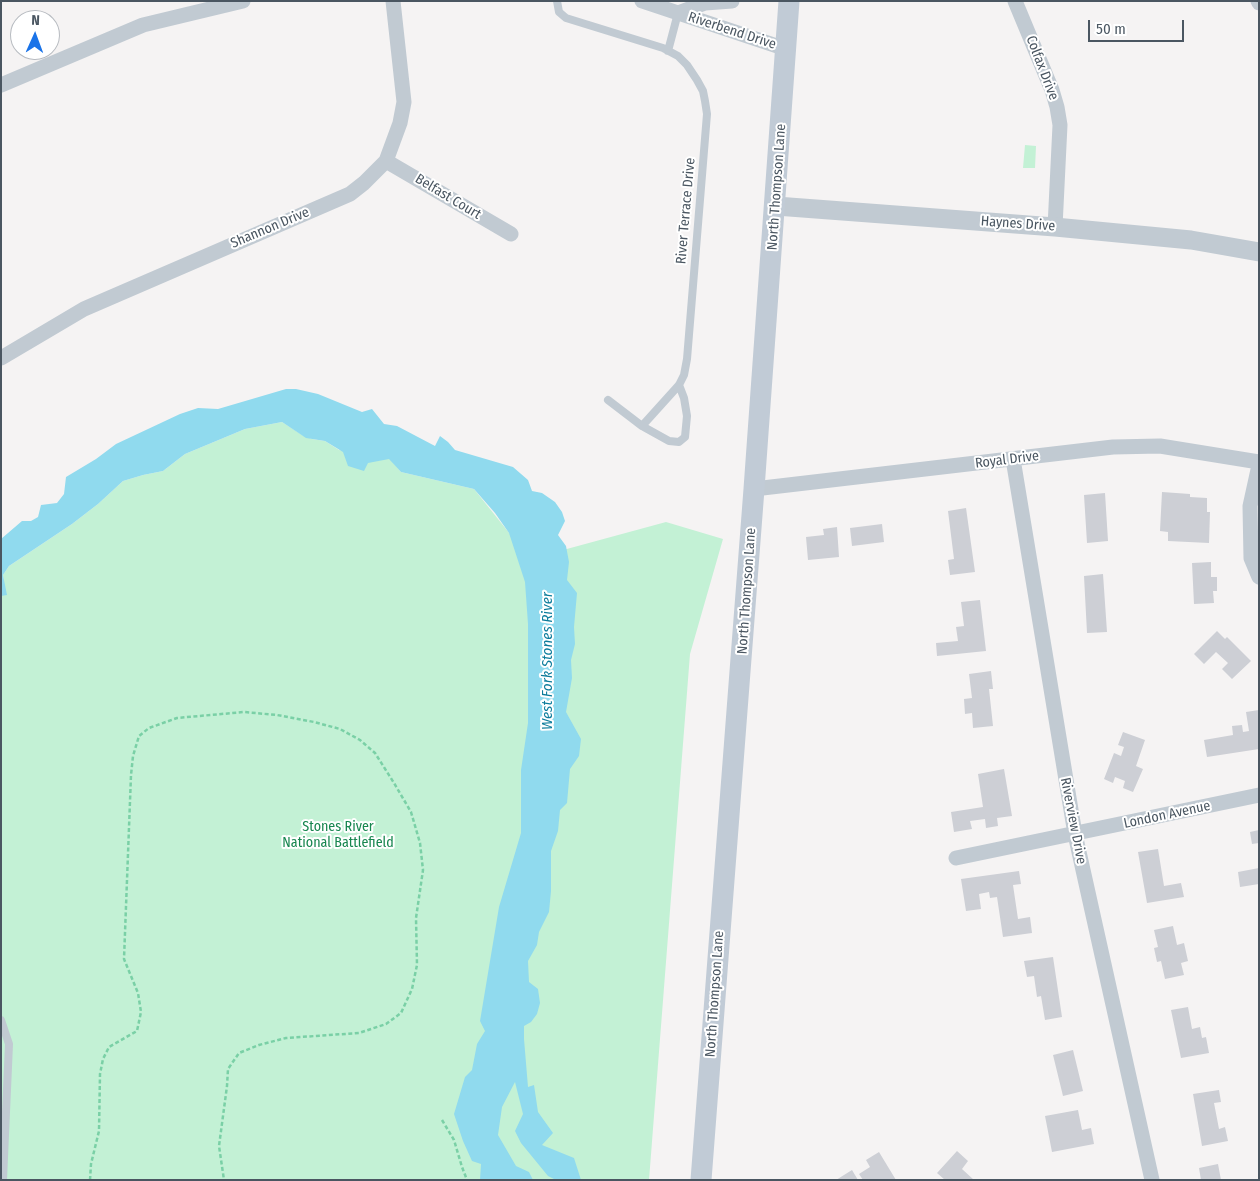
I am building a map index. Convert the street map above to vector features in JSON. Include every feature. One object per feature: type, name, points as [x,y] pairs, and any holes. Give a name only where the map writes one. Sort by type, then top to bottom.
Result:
[{"type":"main road","name":"North Thompson Lane","points":[[701,1180],[790,1]]},
{"type":"street","points":[[1,85],[143,25],[243,1]]},
{"type":"street","name":"Shannon Drive","points":[[1,358],[84,309],[350,194],[364,183],[386,160],[400,123],[404,102],[393,1]]},
{"type":"street","name":"Riverbend Drive","points":[[642,1],[786,49]]},
{"type":"street","name":"Riverbend Drive","points":[[678,13],[705,3],[732,1]]},
{"type":"street","name":"Colfax Drive","points":[[1015,1],[1052,90],[1057,107],[1060,126],[1055,227]]},
{"type":"street","name":"Belfast Court","points":[[386,160],[511,234]]},
{"type":"street","name":"Haynes Drive","points":[[776,206],[1055,227],[1192,240],[1259,252]]},
{"type":"street","name":"Royal Drive","points":[[754,490],[1113,447],[1160,446],[1259,463]]},
{"type":"street","name":"Riverview Drive","points":[[1013,459],[1074,834],[1152,1180]]},
{"type":"street","points":[[1259,463],[1250,506],[1251,558],[1259,577]]},
{"type":"street","name":"London Avenue","points":[[956,858],[1259,795]]},
{"type":"lane","name":"River Terrace Drive","points":[[557,1],[559,12],[566,18],[668,51],[678,56],[687,65],[703,91],[707,114],[687,359],[679,386],[642,426]]},
{"type":"lane","points":[[668,51],[678,13]]},
{"type":"lane","points":[[608,400],[642,426],[669,441],[679,442],[685,437],[686,416],[684,398],[679,386]]},
{"type":"lane","points":[[1,1020],[9,1044],[3,1180]]},
{"type":"path","points":[[90,1180],[91,1164],[99,1131],[100,1074],[103,1060],[109,1047],[137,1031],[142,1012],[138,993],[124,959],[131,774],[133,756],[139,736],[149,728],[178,718],[244,712],[277,715],[340,729],[360,740],[376,753],[411,812],[420,842],[423,870],[416,918],[417,965],[412,988],[401,1012],[386,1024],[359,1033],[286,1038],[259,1044],[239,1053],[228,1069],[219,1146],[224,1180]]},
{"type":"path","points":[[442,1120],[454,1140],[468,1180]]},
{"type":"green space","points":[[1025,145],[1036,146],[1035,168],[1023,168]]},
{"type":"green space","name":"Stones River National Battlefield","points":[[282,422],[302,435],[325,441],[339,450],[390,459],[401,472],[474,489],[530,559],[666,522],[723,539],[690,654],[649,1180],[1,1180],[1,586],[4,582],[3,575],[9,566],[72,524],[123,481],[163,471],[185,454],[245,429]]},
{"type":"water","name":"West Fork Stones River","points":[[286,389],[296,389],[318,394],[362,412],[372,409],[384,424],[397,426],[435,446],[440,436],[455,450],[513,467],[528,480],[532,491],[542,493],[555,502],[562,512],[565,521],[558,535],[566,546],[569,562],[567,580],[577,593],[574,627],[575,644],[571,660],[572,678],[566,712],[581,739],[579,756],[570,769],[567,803],[560,810],[558,831],[551,851],[549,912],[539,932],[537,945],[528,961],[529,982],[538,989],[540,1003],[537,1014],[531,1022],[524,1026],[524,1039],[528,1087],[534,1085],[538,1112],[553,1133],[542,1145],[574,1158],[581,1180],[556,1180],[548,1176],[521,1143],[515,1131],[523,1114],[515,1082],[502,1107],[498,1135],[516,1166],[529,1172],[533,1180],[480,1180],[481,1164],[472,1161],[454,1114],[465,1077],[472,1070],[477,1044],[485,1031],[480,1021],[499,907],[521,833],[521,770],[528,723],[528,624],[525,582],[509,533],[474,489],[401,472],[389,459],[368,463],[364,471],[348,466],[343,452],[325,441],[306,438],[282,422],[245,429],[185,454],[163,471],[123,481],[72,524],[9,566],[3,575],[7,595],[1,596],[1,539],[22,521],[31,521],[38,517],[41,505],[57,503],[64,494],[66,477],[96,459],[116,444],[180,414],[198,408],[218,409]]},
{"type":"building","points":[[1162,492],[1190,494],[1190,497],[1207,498],[1207,512],[1210,512],[1209,543],[1168,541],[1168,532],[1160,531]]},
{"type":"building","points":[[1105,493],[1108,541],[1087,543],[1084,495]]},
{"type":"building","points":[[966,508],[975,572],[950,575],[948,560],[954,559],[948,511]]},
{"type":"building","points":[[882,524],[884,542],[852,546],[850,528]]},
{"type":"building","points":[[837,527],[839,557],[808,560],[806,537],[824,535],[823,529]]},
{"type":"building","points":[[1211,562],[1211,577],[1217,577],[1217,591],[1213,591],[1214,603],[1194,604],[1192,563]]},
{"type":"building","points":[[1103,574],[1107,632],[1087,633],[1084,576]]},
{"type":"building","points":[[980,600],[986,651],[937,656],[936,643],[958,641],[956,627],[964,626],[961,602]]},
{"type":"building","points":[[1217,631],[1225,639],[1227,637],[1251,661],[1232,679],[1222,669],[1228,663],[1216,652],[1204,664],[1194,654]]},
{"type":"building","points":[[991,671],[993,689],[989,689],[993,726],[973,728],[972,713],[965,714],[964,699],[972,698],[969,674]]},
{"type":"building","points":[[1259,710],[1259,749],[1207,757],[1204,740],[1233,735],[1232,726],[1242,725],[1243,732],[1249,731],[1246,712]]},
{"type":"building","points":[[1123,732],[1145,740],[1136,766],[1143,769],[1133,792],[1123,788],[1125,781],[1115,777],[1113,783],[1104,779],[1114,753],[1121,756],[1124,747],[1118,745]]},
{"type":"building","points":[[1004,769],[1012,816],[997,818],[998,826],[986,828],[985,819],[970,821],[972,829],[954,832],[951,812],[983,807],[978,774]]},
{"type":"building","points":[[1259,830],[1259,843],[1252,844],[1250,832]]},
{"type":"building","points":[[1158,849],[1164,886],[1181,883],[1184,897],[1147,903],[1138,852]]},
{"type":"building","points":[[1259,868],[1259,884],[1240,887],[1238,872]]},
{"type":"building","points":[[1019,871],[1021,884],[1013,885],[1018,919],[1030,917],[1032,933],[1003,937],[997,897],[990,898],[989,892],[979,894],[981,909],[966,911],[961,879]]},
{"type":"building","points":[[1173,926],[1177,945],[1184,943],[1188,961],[1181,963],[1184,975],[1165,979],[1161,961],[1157,962],[1154,948],[1158,947],[1154,930]]},
{"type":"building","points":[[1053,957],[1062,1017],[1045,1020],[1041,996],[1037,997],[1034,976],[1027,977],[1024,961]]},
{"type":"building","points":[[1188,1007],[1192,1029],[1200,1027],[1202,1038],[1206,1037],[1209,1053],[1181,1058],[1171,1010]]},
{"type":"building","points":[[1073,1050],[1083,1091],[1063,1096],[1053,1055]]},
{"type":"building","points":[[1219,1090],[1221,1102],[1214,1103],[1219,1129],[1225,1127],[1228,1141],[1202,1146],[1193,1094]]},
{"type":"building","points":[[1078,1110],[1082,1130],[1091,1128],[1094,1144],[1052,1152],[1045,1116]]},
{"type":"building","points":[[957,1151],[968,1161],[962,1169],[974,1180],[945,1180],[937,1173]]},
{"type":"building","points":[[879,1152],[896,1180],[863,1180],[859,1174],[870,1167],[866,1160]]},
{"type":"building","points":[[1218,1164],[1221,1180],[1201,1180],[1199,1168]]},
{"type":"building","points":[[852,1170],[858,1180],[836,1180]]}]
